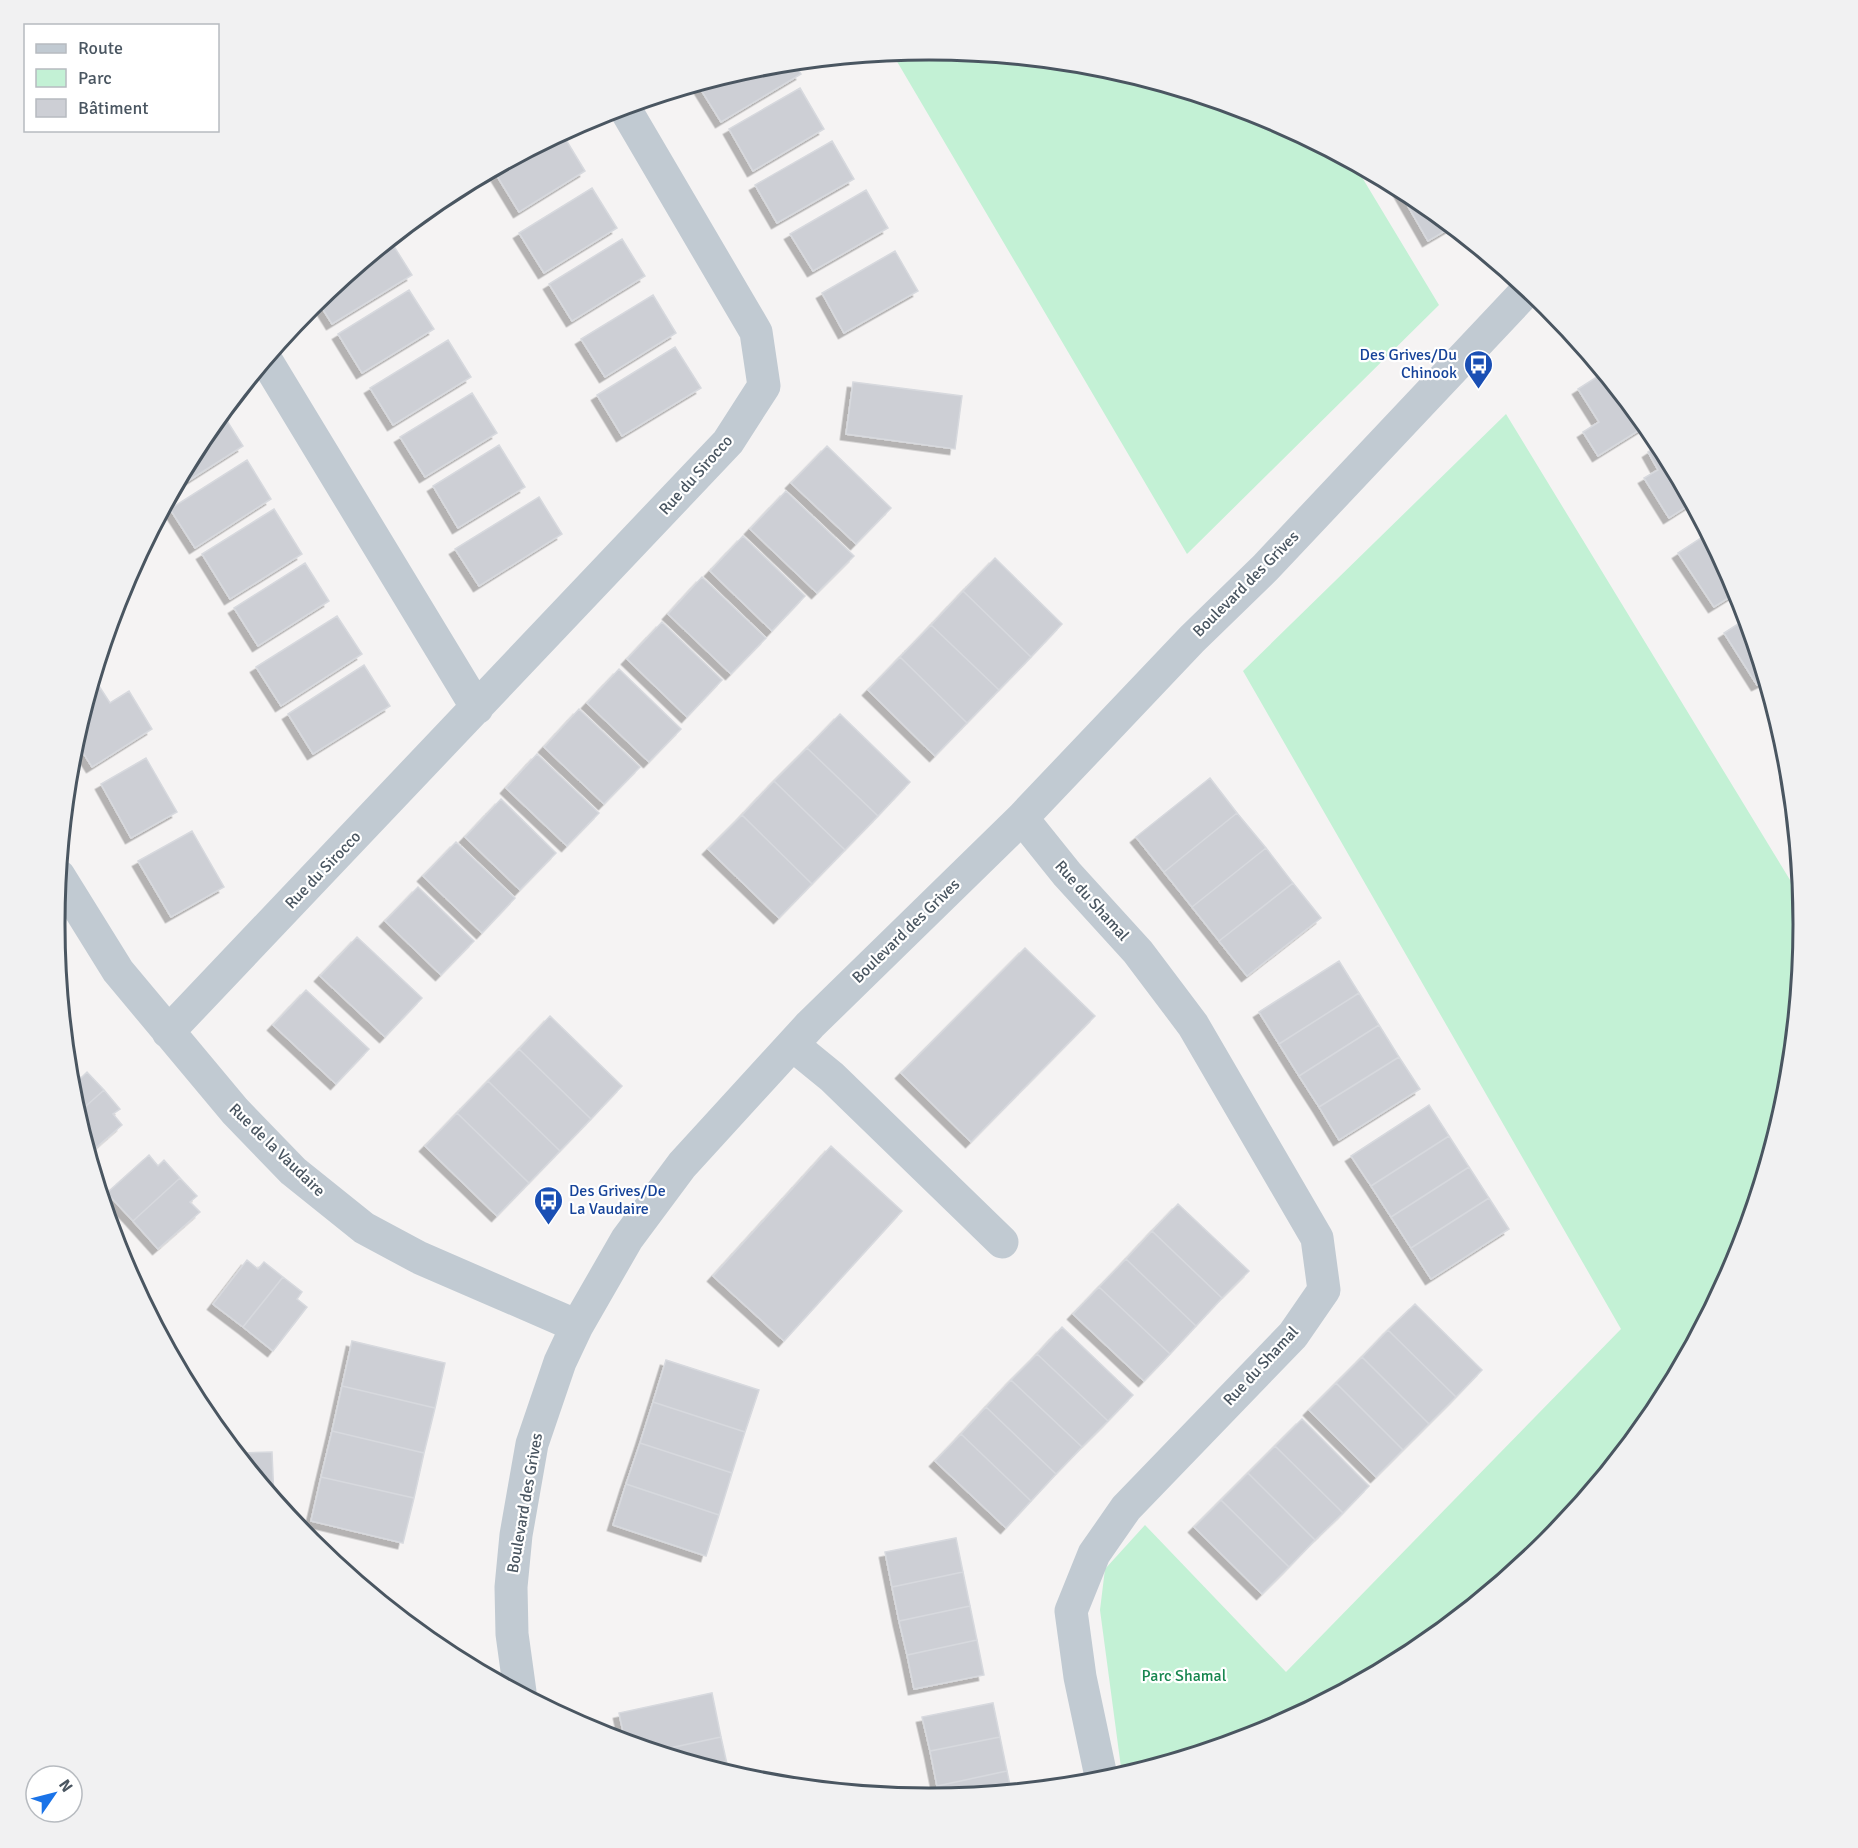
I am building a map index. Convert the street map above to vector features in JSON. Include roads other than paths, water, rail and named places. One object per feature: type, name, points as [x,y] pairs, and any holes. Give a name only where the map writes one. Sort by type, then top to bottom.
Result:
[{"type":"street","name":"Rue du Sirocco","points":[[168,1032],[728,442],[764,386],[756,332],[628,115]]},
{"type":"street","name":"Boulevard des Grives","points":[[519,1684],[511,1605],[516,1535],[532,1444],[560,1362],[576,1326],[627,1239],[682,1165],[794,1046],[810,1025],[1022,818],[1192,639],[1266,567],[1521,295]]},
{"type":"street","points":[[270,366],[477,708]]},
{"type":"street","name":"Rue du Shamal","points":[[1022,818],[1066,874],[1138,952],[1193,1025],[1317,1238],[1324,1290],[1293,1335],[1126,1508],[1094,1554],[1071,1611],[1080,1677],[1100,1771]]},
{"type":"street","name":"Rue de la Vaudaire","points":[[66,888],[118,971],[235,1112],[293,1171],[364,1228],[420,1258],[576,1326]]},
{"type":"street","points":[[794,1046],[832,1077],[1002,1242]]},
{"type":"place","name":"Des Grives/Du Chinook","points":[[1478,390]]},
{"type":"place","name":"Des Grives/De La Vaudaire","points":[[548,1226]]},
{"type":"park label","name":"Parc Shamal","points":[[1184,1676]]}]
